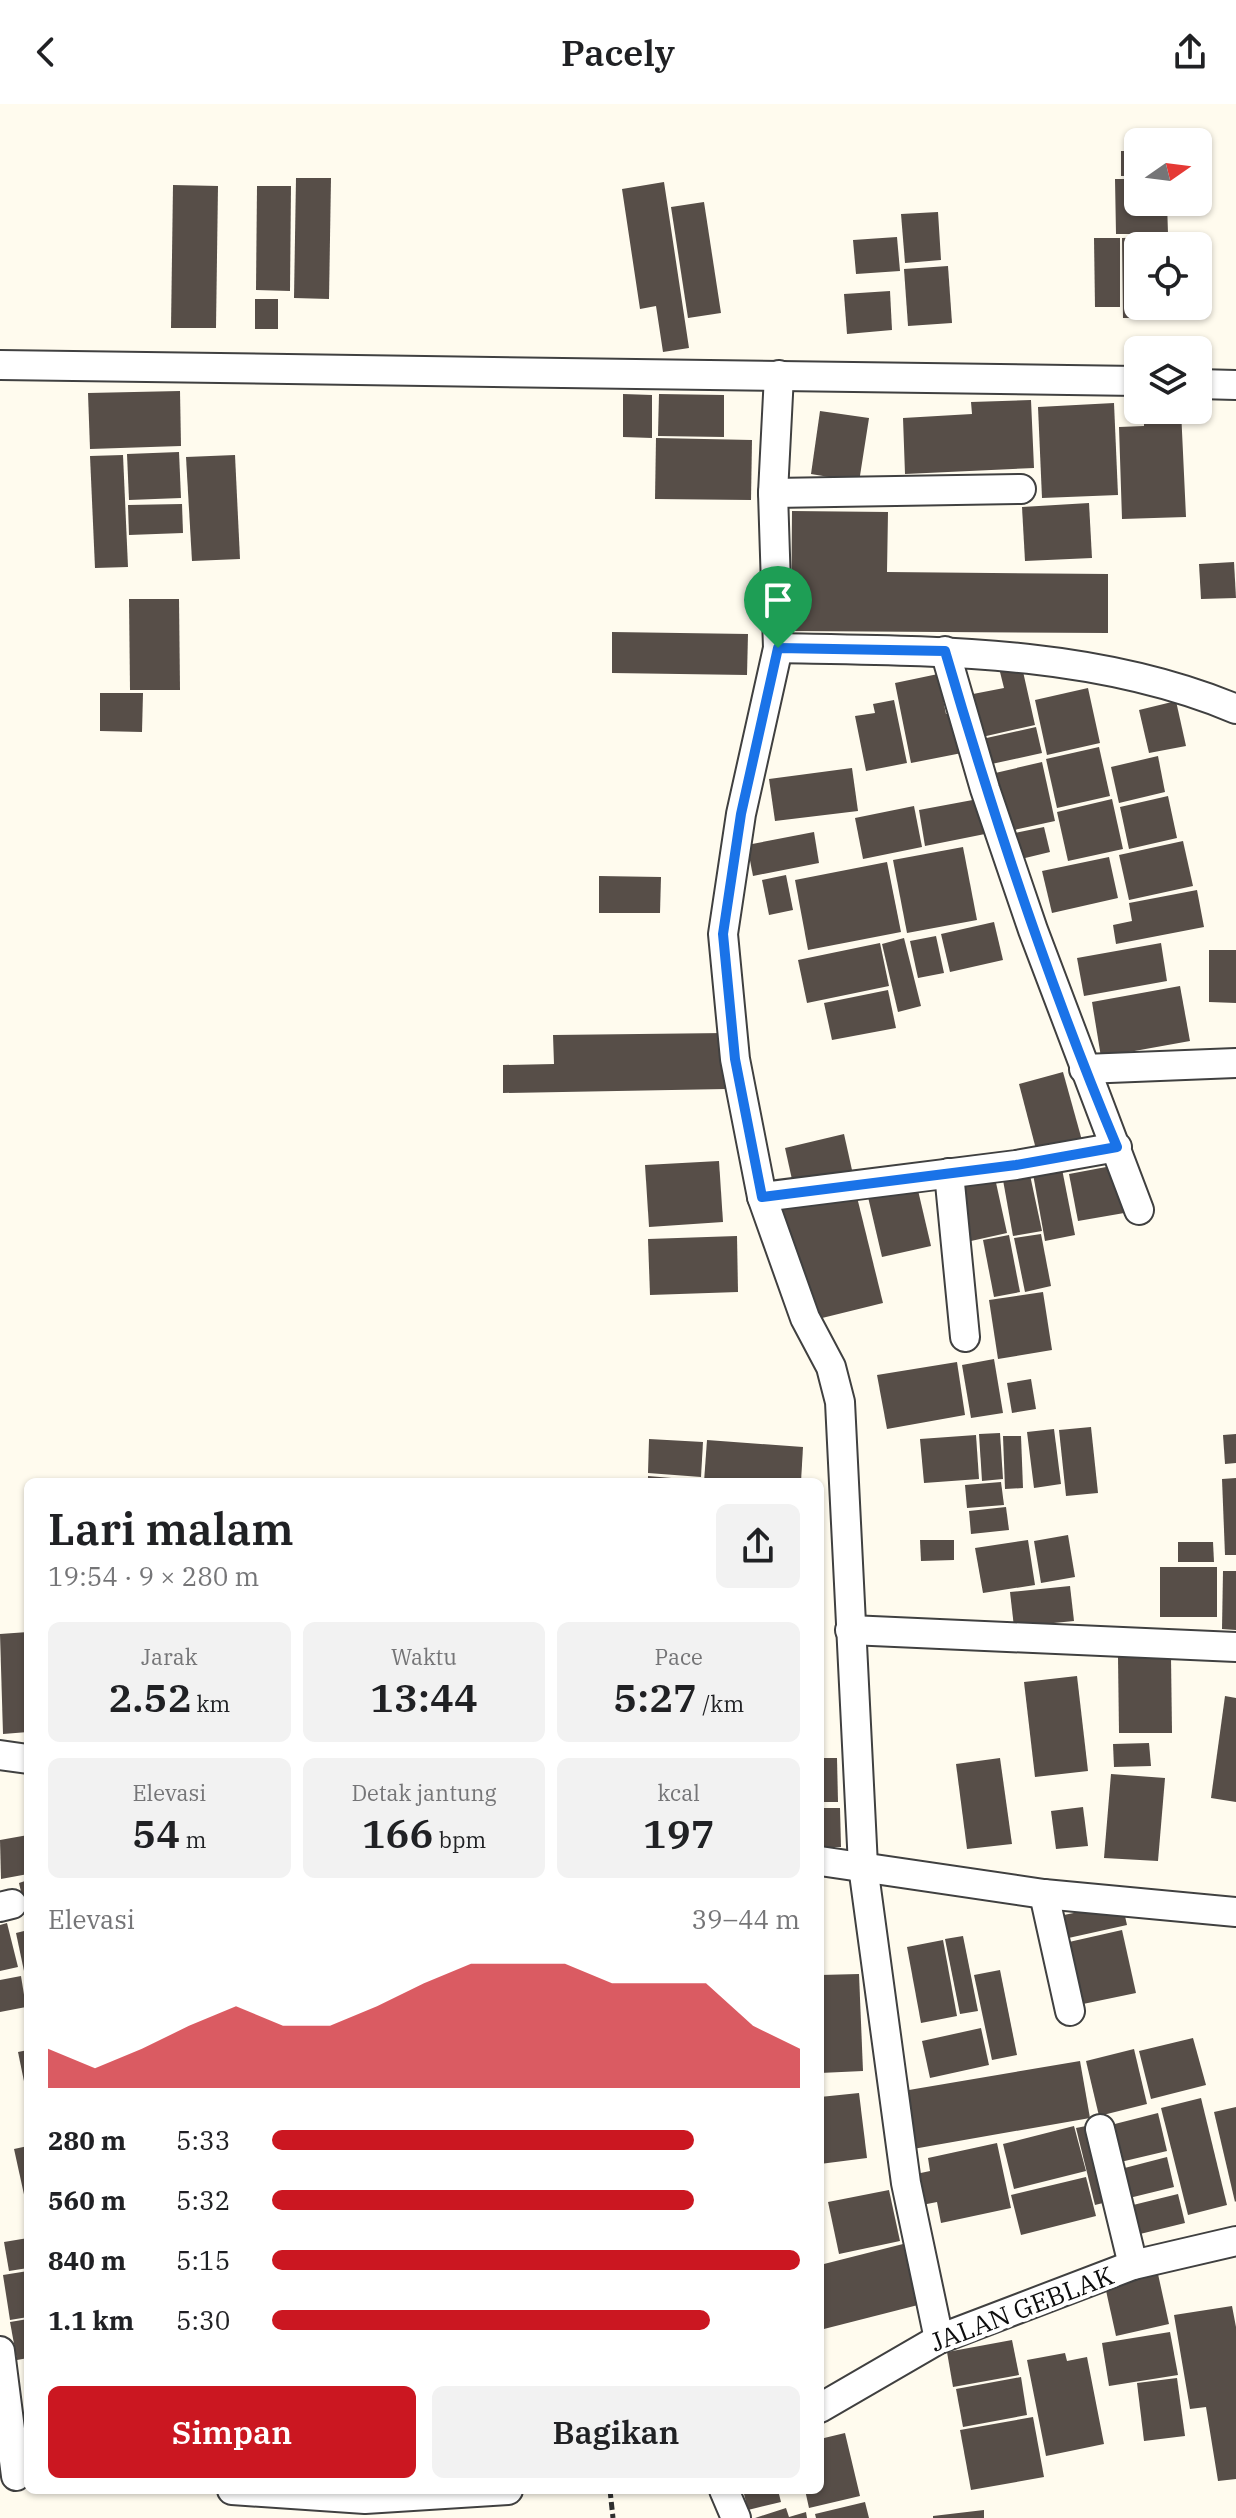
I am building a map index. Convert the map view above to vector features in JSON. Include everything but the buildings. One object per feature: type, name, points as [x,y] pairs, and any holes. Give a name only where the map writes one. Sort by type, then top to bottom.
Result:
[{"type":"street","points":[[0,365],[1124,381]]},
{"type":"street","points":[[779,375],[773,493],[778,648],[741,814],[723,934],[735,1059],[762,1197],[805,1318],[831,1367],[840,1402],[863,1866],[906,2183],[939,2339]]},
{"type":"street","points":[[1212,384],[1236,385]]},
{"type":"street","points":[[773,493],[1021,489]]},
{"type":"street","points":[[778,648],[945,651],[1115,673],[1201,694],[1236,709]]},
{"type":"street","points":[[945,651],[985,789],[1084,1069],[1139,1210]]},
{"type":"street","points":[[1084,1069],[1236,1063]]},
{"type":"street","points":[[762,1197],[1016,1165],[1117,1147]]},
{"type":"street","points":[[949,1173],[965,1337]]},
{"type":"street","points":[[850,1630],[1236,1647]]},
{"type":"street","points":[[0,1755],[24,1758]]},
{"type":"street","points":[[824,1861],[1044,1894],[1236,1912]]},
{"type":"street","points":[[1044,1894],[1070,2011]]},
{"type":"street","points":[[1100,2129],[1133,2265]]},
{"type":"street","name":"JALAN GEBLAK","points":[[824,2406],[939,2339],[1133,2265],[1236,2241]]},
{"type":"street","points":[[0,2351],[15,2476]]},
{"type":"street","points":[[726,2494],[736,2518]]},
{"type":"path","points":[[610,2494],[613,2518]]},
{"type":"route","points":[[778,648],[945,651],[985,789],[1033,930],[1084,1069],[1117,1147],[1016,1165],[762,1197],[735,1059],[723,934],[731,865],[778,648]]}]
